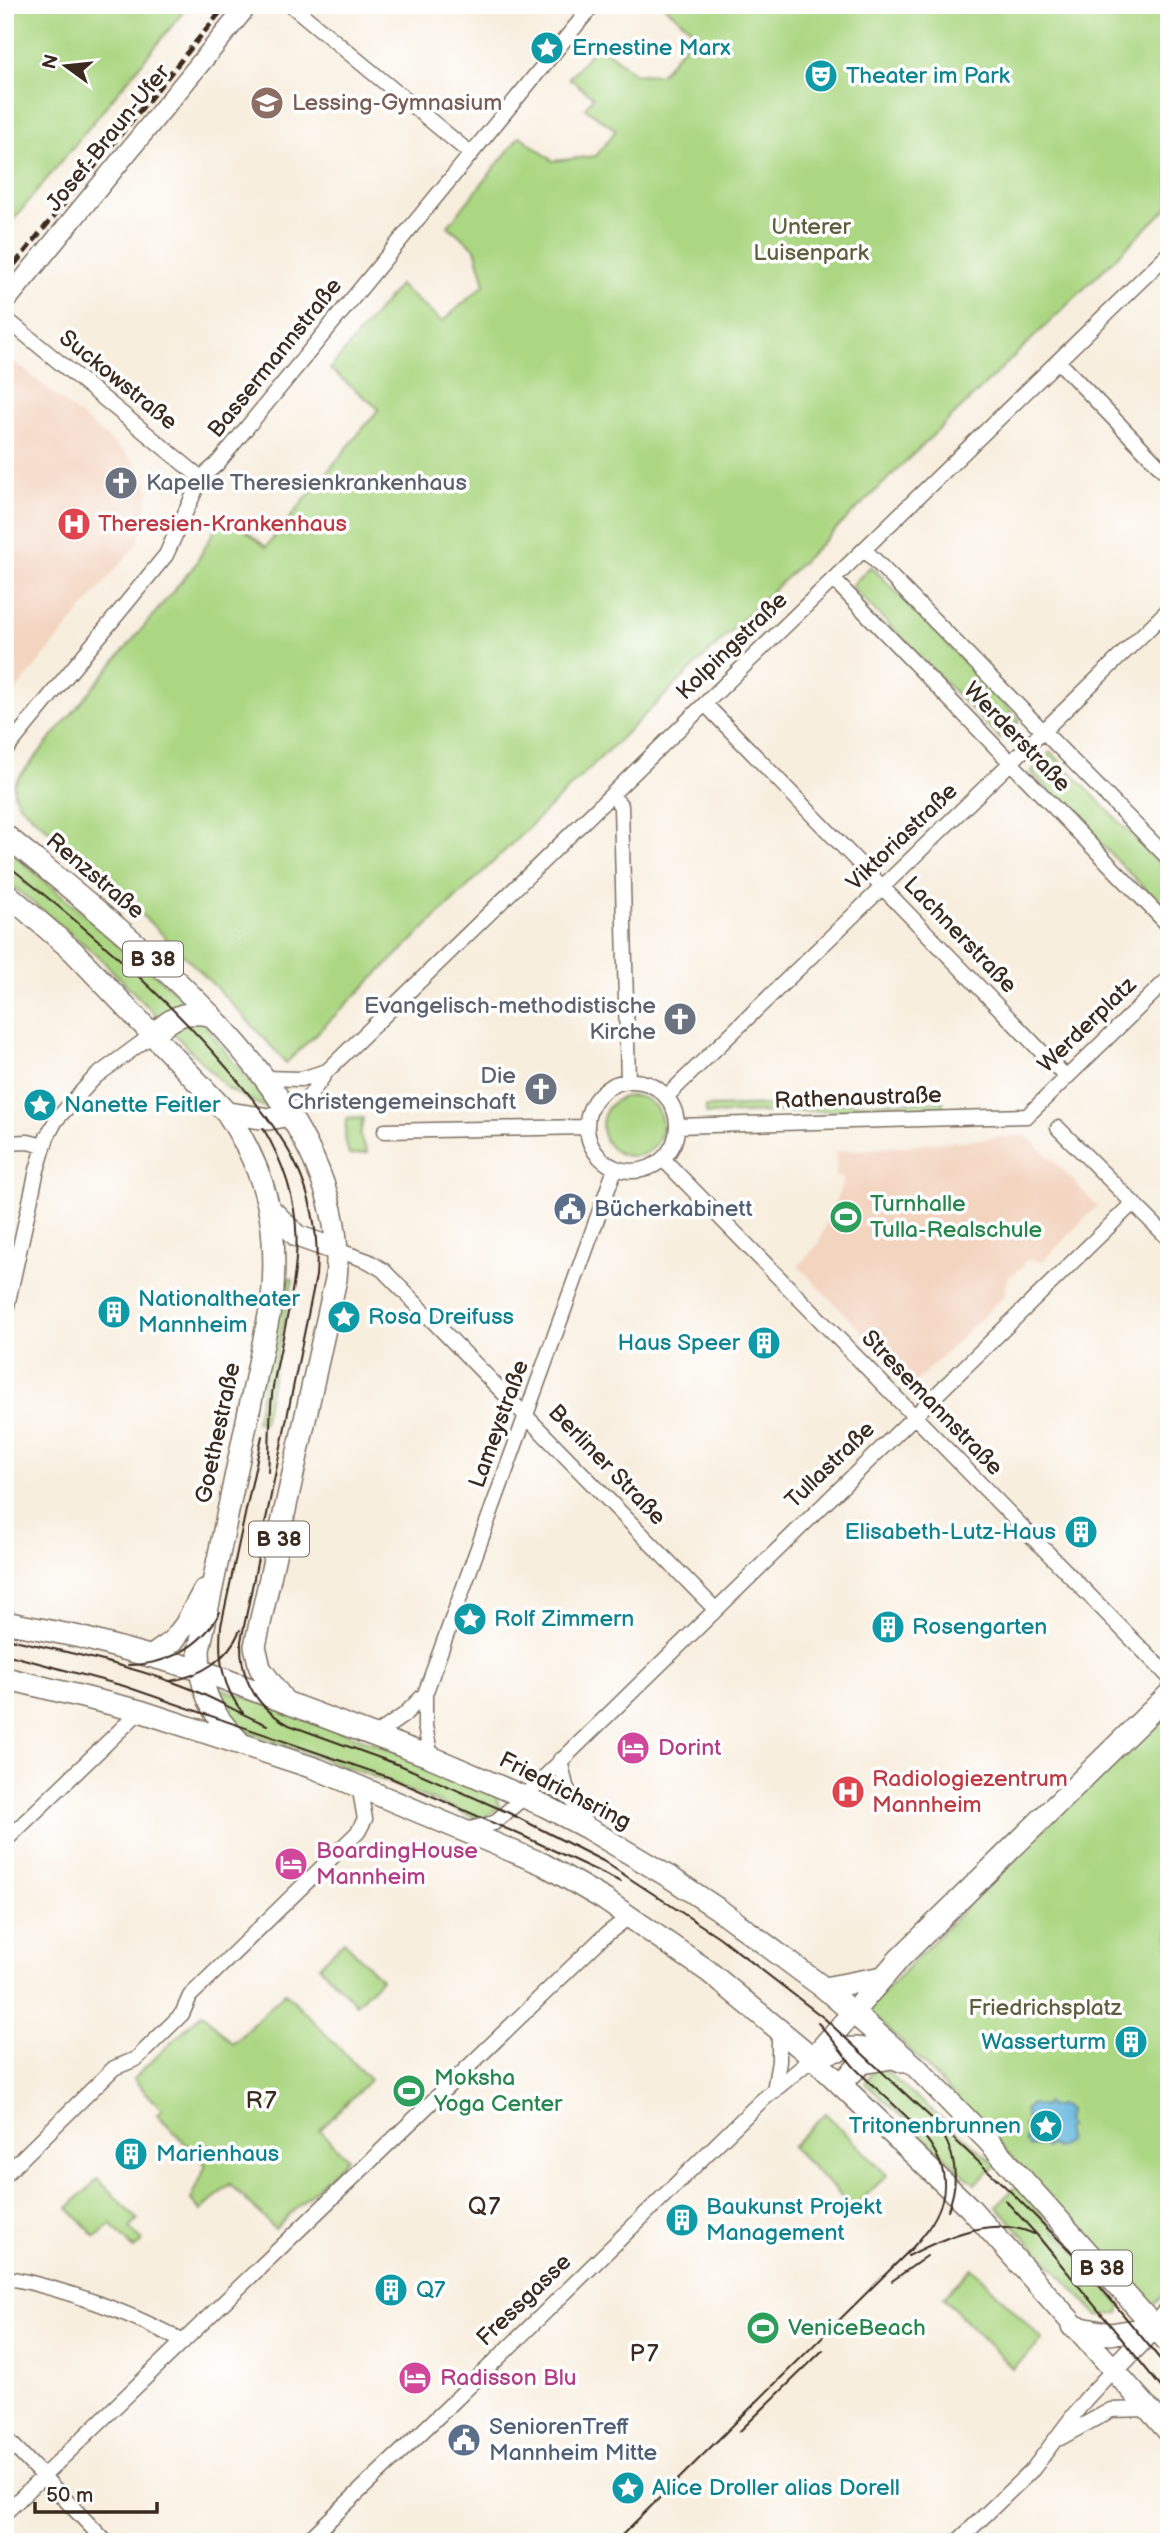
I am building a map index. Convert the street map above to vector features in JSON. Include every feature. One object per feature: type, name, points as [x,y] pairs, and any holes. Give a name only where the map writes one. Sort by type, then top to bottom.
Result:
[{"type":"main road","name":"Renzstraße","points":[[5,835],[161,966],[211,1014],[289,1115]]},
{"type":"main road","name":"B 38","points":[[5,892],[73,951],[152,1035]]},
{"type":"main road","points":[[152,1035],[178,1014],[211,1014]]},
{"type":"main road","name":"Goethestraße","points":[[152,1035],[227,1113],[245,1141],[258,1169],[269,1208],[275,1261],[272,1301],[200,1639],[200,1670]]},
{"type":"main road","points":[[227,1113],[268,1119],[289,1115]]},
{"type":"main road","name":"B 38","points":[[285,1702],[260,1668],[255,1646],[336,1279],[337,1250],[333,1216],[323,1178],[289,1115]]},
{"type":"main road","points":[[269,1208],[297,1236],[337,1250]]},
{"type":"main road","points":[[152,1656],[173,1641],[185,1625],[200,1593],[213,1580]]},
{"type":"main road","name":"Friedrichsring","points":[[5,1622],[152,1656],[200,1670],[430,1757],[524,1797],[587,1828],[709,1903],[853,2012],[916,2067],[1161,2319]]},
{"type":"main road","name":"B 38","points":[[200,1670],[206,1695],[216,1717],[242,1743],[359,1785],[543,1864],[592,1891],[708,1970],[813,2057],[970,2208],[1042,2288],[1072,2326],[1169,2432]]},
{"type":"main road","points":[[5,1678],[139,1711],[242,1743]]},
{"type":"main road","points":[[813,2057],[883,1978],[1169,1694]]},
{"type":"main road","points":[[824,1988],[883,1978]]},
{"type":"main road","points":[[840,2084],[853,2012]]},
{"type":"main road","points":[[813,2057],[845,2047],[866,2048],[916,2067]]},
{"type":"main road","points":[[840,2084],[862,2063],[894,2058]]},
{"type":"main road","points":[[1072,2326],[1110,2334],[1161,2319]]},
{"type":"main road","points":[[1112,2371],[1161,2319]]},
{"type":"main road","name":"B 38","points":[[1161,2319],[1169,2343]]},
{"type":"street","name":"Josef-Braun-Ufer","points":[[5,302],[248,5]]},
{"type":"street","points":[[290,5],[471,154]]},
{"type":"street","name":"Bassermannstraße","points":[[6,749],[166,555],[201,478],[218,464],[593,5]]},
{"type":"street","name":"Kolpingstraße","points":[[289,1115],[306,1101],[327,1071],[1169,253]]},
{"type":"street","name":"Suckowstraße","points":[[5,318],[201,478]]},
{"type":"street","points":[[1058,361],[1169,477]]},
{"type":"street","name":"Werderstraße","points":[[864,549],[1169,859]]},
{"type":"street","name":"Werderstraße","points":[[833,579],[1169,926]]},
{"type":"street","name":"Viktoriastraße","points":[[666,1097],[1169,609]]},
{"type":"street","name":"Lachnerstraße","points":[[705,704],[1066,1077]]},
{"type":"street","points":[[612,794],[621,807],[628,1081]]},
{"type":"street","name":"Werderplatz","points":[[1037,1106],[1169,978]]},
{"type":"street","points":[[5,1315],[44,1146],[56,1120],[95,1077],[152,1035]]},
{"type":"street","points":[[263,1078],[301,1079],[327,1071]]},
{"type":"street","points":[[628,1081],[649,1085],[666,1097],[672,1106],[677,1126],[671,1149],[663,1159],[641,1171],[615,1169],[594,1153],[586,1127],[594,1101],[603,1091],[628,1081]]},
{"type":"street","name":"Rathenaustraße","points":[[677,1126],[1027,1116],[1037,1106]]},
{"type":"street","points":[[385,1131],[586,1127]]},
{"type":"street","points":[[1058,1128],[1169,1239]]},
{"type":"street","points":[[5,1143],[28,1142],[44,1146]]},
{"type":"street","name":"Stresemannstraße","points":[[663,1159],[1169,1677]]},
{"type":"street","name":"Lameystraße","points":[[430,1757],[425,1726],[425,1694],[615,1169]]},
{"type":"street","name":"Tullastraße","points":[[466,1830],[495,1824],[524,1797],[1133,1203]]},
{"type":"street","name":"Berliner Straße","points":[[337,1250],[368,1261],[383,1270],[715,1609]]},
{"type":"street","name":"Lameystraße","points":[[374,1736],[404,1715],[425,1694]]},
{"type":"street","points":[[5,1841],[139,1711]]},
{"type":"street","points":[[560,1760],[566,1786],[587,1828]]},
{"type":"street","points":[[5,2175],[114,2068],[136,2059],[182,2014],[190,1996],[358,1832],[365,1819],[359,1785]]},
{"type":"street","points":[[5,2513],[586,1953],[629,1916]]},
{"type":"street","points":[[774,2091],[779,2061],[779,2028]]},
{"type":"street","name":"Fressgasse","points":[[306,2542],[774,2091],[813,2057]]},
{"type":"street","points":[[5,2277],[28,2281],[93,2302],[159,2329],[183,2342]]},
{"type":"street","points":[[957,2542],[1025,2477],[1085,2400],[1112,2371]]},
{"type":"street","points":[[1056,2440],[1111,2410],[1148,2409]]},
{"type":"street","points":[[5,2437],[106,2542]]},
{"type":"shaded area","name":"Theresien-Krankenhaus","points":[[5,354],[134,460],[149,490],[139,541],[5,704]]},
{"type":"shaded area","points":[[1025,1135],[1097,1206],[1042,1262],[1030,1259],[1023,1262],[1024,1266],[1008,1279],[1004,1296],[913,1384],[798,1266],[818,1244],[844,1180],[841,1176],[836,1178],[836,1152]]},
{"type":"green space","points":[[5,5],[189,5],[5,230]]},
{"type":"green space","name":"Unterer Luisenpark","points":[[663,5],[1169,5],[1169,206],[286,1063],[223,995],[123,897],[19,804],[14,794],[14,783],[195,565],[224,513],[266,547],[379,409],[330,369],[399,285],[442,322],[485,284],[475,248],[448,226],[520,136],[553,161],[596,156],[616,130],[585,108],[593,97],[569,78],[598,44],[635,74],[660,75],[695,32]]},
{"type":"green space","points":[[871,566],[1020,720],[1000,739],[851,586]]},
{"type":"green space","points":[[1051,752],[1169,873],[1169,914],[1031,772]]},
{"type":"green space","points":[[5,847],[185,1000],[272,1111],[228,1089],[97,955],[5,880]]},
{"type":"green space","points":[[632,1096],[653,1105],[662,1126],[653,1147],[632,1156],[611,1147],[602,1126],[611,1105]]},
{"type":"green space","points":[[943,1101],[943,1107],[706,1114],[706,1107]]},
{"type":"green space","points":[[363,1118],[360,1136],[367,1153],[349,1155],[345,1139],[346,1119]]},
{"type":"green space","points":[[283,1277],[293,1279],[263,1423],[256,1422]]},
{"type":"green space","points":[[212,1685],[414,1758],[496,1795],[499,1807],[481,1820],[367,1774],[247,1732],[226,1713]]},
{"type":"green space","name":"Friedrichsplatz","points":[[1169,1707],[1169,2290],[1153,2306],[913,2053],[867,2009],[1023,1849]]},
{"type":"green space","points":[[344,1941],[381,1979],[356,2004],[319,1966]]},
{"type":"green space","points":[[285,1992],[370,2080],[320,2130],[347,2158],[275,2229],[230,2184],[201,2211],[191,2200],[206,2165],[157,2114],[162,2109],[133,2079],[202,2013],[233,2044]]},
{"type":"green space","points":[[883,2069],[997,2165],[975,2184],[865,2083],[873,2071]]},
{"type":"green space","points":[[825,2113],[887,2175],[853,2208],[792,2147]]},
{"type":"green space","points":[[98,2179],[138,2220],[130,2228],[142,2241],[134,2249],[111,2224],[96,2237],[68,2208]]},
{"type":"green space","points":[[1017,2186],[1121,2305],[1119,2313],[1099,2317],[996,2206]]},
{"type":"green space","points":[[972,2268],[1043,2340],[1013,2369],[943,2297]]},
{"type":"water","name":"Tritonenbrunnen","points":[[1047,2103],[1050,2107],[1062,2105],[1068,2110],[1066,2122],[1069,2126],[1065,2130],[1068,2141],[1057,2148],[1050,2145],[1046,2148],[1043,2145],[1030,2147],[1025,2141],[1025,2110],[1031,2104],[1043,2107]]},
{"type":"tram line","points":[[5,863],[121,960],[201,1039],[247,1091],[274,1128],[290,1153],[307,1193],[316,1234],[316,1276],[241,1641],[243,1667],[259,1700],[277,1718],[289,1725],[402,1766],[507,1812],[603,1861],[719,1937],[824,2018],[1012,2193],[1073,2254],[1169,2370]]},
{"type":"tram line","points":[[263,1128],[281,1163],[291,1195],[296,1226],[293,1286],[273,1387],[268,1472]]},
{"type":"tram line","points":[[243,1713],[230,1693],[223,1672],[221,1626],[262,1436]]},
{"type":"tram line","points":[[128,1665],[156,1662],[182,1652],[203,1635],[220,1612]]},
{"type":"tram line","points":[[170,1681],[192,1675],[221,1658],[240,1630]]},
{"type":"tram line","points":[[5,1638],[93,1658],[157,1677],[201,1693],[267,1725]]},
{"type":"tram line","points":[[5,1654],[124,1686],[391,1778],[621,1882]]},
{"type":"tram line","points":[[615,2542],[913,2247],[935,2219],[944,2193],[942,2170],[933,2148],[898,2108],[856,2069],[818,2023]]},
{"type":"tram line","points":[[942,2133],[951,2152],[955,2171],[954,2190],[948,2210]]},
{"type":"tram line","points":[[1005,2200],[1037,2235],[1169,2397]]},
{"type":"tram line","points":[[908,2256],[953,2236],[986,2228],[1002,2227],[1034,2234]]},
{"type":"tram line","points":[[892,2281],[927,2256]]},
{"type":"tram line","points":[[740,2431],[823,2350]]},
{"type":"railway","points":[[5,276],[226,5]]},
{"type":"place","name":"Ernestine Marx","points":[[547,48]]},
{"type":"place","name":"Theater im Park","points":[[821,76]]},
{"type":"place","name":"Lessing-Gymnasium","points":[[267,103]]},
{"type":"place","name":"Kapelle Theresienkrankenhaus","points":[[121,483]]},
{"type":"place","name":"Theresien-Krankenhaus","points":[[74,524]]},
{"type":"place","name":"Evangelisch-methodistische Kirche","points":[[680,1019]]},
{"type":"place","name":"Die Christengemeinschaft","points":[[541,1089]]},
{"type":"place","name":"Nanette Feitler","points":[[40,1105]]},
{"type":"place","name":"Bücherkabinett","points":[[570,1209]]},
{"type":"place","name":"Turnhalle Tulla-Realschule","points":[[846,1217]]},
{"type":"place","name":"Nationaltheater Mannheim","points":[[114,1312]]},
{"type":"place","name":"Rosa Dreifuss","points":[[344,1317]]},
{"type":"place","name":"Haus Speer","points":[[764,1343]]},
{"type":"place","name":"Elisabeth-Lutz-Haus","points":[[1081,1532]]},
{"type":"place","name":"Rolf Zimmern","points":[[470,1619]]},
{"type":"place","name":"Rosengarten","points":[[888,1627]]},
{"type":"place","name":"Dorint","points":[[633,1748]]},
{"type":"place","name":"Radiologiezentrum Mannheim","points":[[848,1792]]},
{"type":"place","name":"BoardingHouse Mannheim","points":[[291,1864]]},
{"type":"place","name":"Wasserturm","points":[[1131,2042]]},
{"type":"place","name":"Moksha Yoga Center","points":[[409,2091]]},
{"type":"place","name":"Tritonenbrunnen","points":[[1046,2126]]},
{"type":"place","name":"Marienhaus","points":[[131,2154]]},
{"type":"place","name":"Baukunst Projekt Management","points":[[682,2220]]},
{"type":"place","name":"Q7","points":[[391,2290]]},
{"type":"place","name":"VeniceBeach","points":[[763,2328]]},
{"type":"place","name":"Radisson Blu","points":[[415,2378]]},
{"type":"place","name":"SeniorenTreff Mannheim Mitte","points":[[464,2440]]},
{"type":"place","name":"Alice Droller alias Dorell","points":[[628,2488]]},
{"type":"district","name":"R7","points":[[262,2100]]},
{"type":"district","name":"Q7","points":[[485,2206]]},
{"type":"district","name":"P7","points":[[645,2353]]}]
